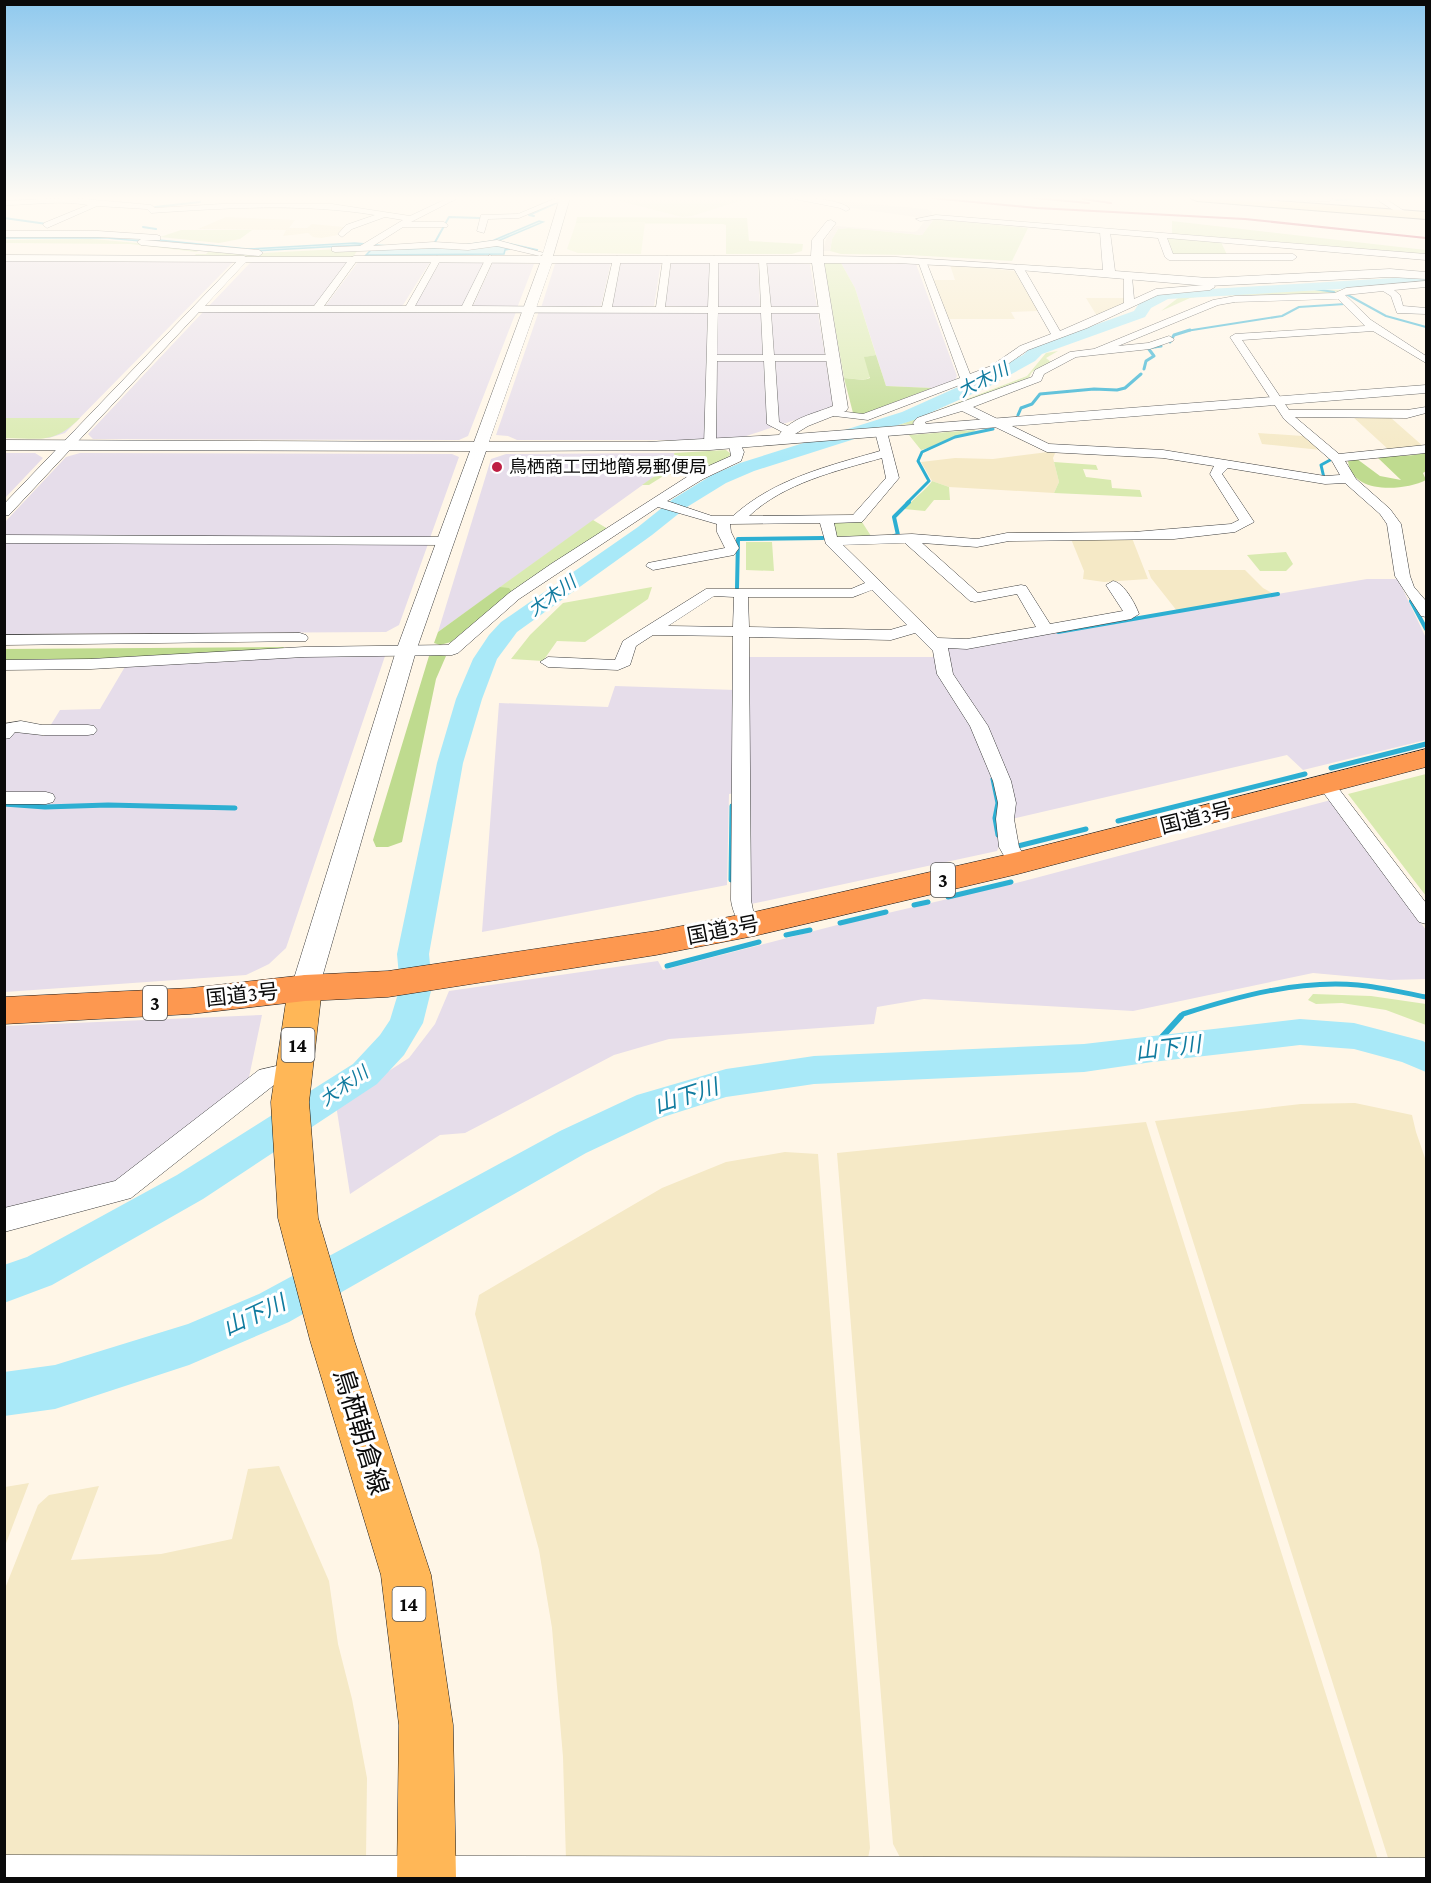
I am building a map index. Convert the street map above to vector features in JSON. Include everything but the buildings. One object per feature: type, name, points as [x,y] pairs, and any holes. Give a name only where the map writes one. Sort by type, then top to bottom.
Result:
[{"type":"highway","name":"国道3号","points":[[4,1011],[191,1001],[305,988],[388,984],[589,954],[754,924],[1018,863],[1426,758]]},
{"type":"main road","name":"鳥栖朝倉線","points":[[305,988],[292,1087],[298,1218],[332,1340],[406,1575],[426,1725],[427,1877]]},
{"type":"street","points":[[4,512],[219,286]]},
{"type":"street","points":[[317,309],[334,286]]},
{"type":"street","points":[[409,309],[422,286]]},
{"type":"street","points":[[466,309],[477,286]]},
{"type":"street","points":[[305,988],[409,644],[535,286]]},
{"type":"street","points":[[606,310],[611,286]]},
{"type":"street","points":[[660,310],[664,286]]},
{"type":"street","points":[[710,445],[713,286]]},
{"type":"street","points":[[765,286],[773,424],[786,435]]},
{"type":"street","points":[[786,435],[799,424],[841,408],[842,403],[832,358],[821,286]]},
{"type":"street","points":[[931,286],[966,379]]},
{"type":"street","points":[[1029,286],[1056,334]]},
{"type":"street","points":[[1128,286],[1129,303]]},
{"type":"street","points":[[830,413],[864,418],[994,368],[1024,348],[1056,334],[1083,326],[1156,292],[1210,286]]},
{"type":"street","points":[[1340,296],[1341,292],[1346,291],[1407,286]]},
{"type":"street","points":[[1386,288],[1395,295],[1400,310],[1426,311]]},
{"type":"street","points":[[1095,352],[1216,302],[1235,299],[1340,296],[1374,328],[1426,360]]},
{"type":"street","points":[[197,309],[825,310]]},
{"type":"street","points":[[1374,328],[1235,337],[1285,413],[1342,464],[1348,479],[1378,505],[1394,524],[1405,583],[1421,602],[1426,613]]},
{"type":"street","points":[[922,428],[919,423],[921,420],[1037,379],[1038,372],[1066,357],[1150,345],[1169,339]]},
{"type":"street","points":[[711,358],[832,358]]},
{"type":"street","points":[[4,446],[478,447],[735,444],[786,435],[821,437],[1426,388]]},
{"type":"street","points":[[963,407],[1047,448],[1149,452],[1325,480],[1348,479]]},
{"type":"street","points":[[1285,413],[1407,414],[1426,410]]},
{"type":"street","points":[[658,503],[711,520],[857,519],[893,478],[881,432]]},
{"type":"street","points":[[4,640],[409,644],[452,650],[514,596],[698,476],[737,458],[738,452],[735,444]]},
{"type":"street","points":[[1336,458],[1426,449]]},
{"type":"street","points":[[653,566],[729,552],[732,548],[724,532],[730,520],[746,509],[801,478],[887,453]]},
{"type":"street","points":[[831,541],[909,539],[994,542],[1007,537],[1132,537],[1240,528],[1247,522],[1216,474],[1218,469],[1226,464]]},
{"type":"street","points":[[826,520],[831,541],[941,650],[945,674],[979,726],[1002,781],[1007,803],[1005,819],[1009,847],[1018,863]]},
{"type":"street","points":[[4,539],[446,541]]},
{"type":"street","points":[[909,539],[975,598],[1021,589],[1045,629]]},
{"type":"street","points":[[548,662],[618,665],[624,662],[629,644],[706,594],[853,593],[874,584]]},
{"type":"street","points":[[934,643],[967,644],[1131,614],[1129,607],[1113,585]]},
{"type":"street","points":[[741,592],[741,900],[743,912],[754,924]]},
{"type":"street","points":[[650,630],[891,635],[917,627]]},
{"type":"street","points":[[4,665],[102,663],[409,644]]},
{"type":"street","points":[[4,734],[9,728],[21,726],[42,730],[88,730]]},
{"type":"street","points":[[1326,784],[1426,917]]},
{"type":"street","points":[[4,798],[46,798]]},
{"type":"street","points":[[4,1220],[122,1190],[267,1077],[292,1087]]},
{"type":"street","points":[[4,1875],[1426,1877]]},
{"type":"shaded area","points":[[5,286],[210,286],[65,433],[49,438],[5,438]]},
{"type":"shaded area","points":[[228,286],[330,286],[315,305],[309,307],[208,307]]},
{"type":"shaded area","points":[[340,286],[415,286],[403,305],[398,308],[330,307],[326,305]]},
{"type":"shaded area","points":[[426,286],[473,286],[463,306],[420,308],[415,305]]},
{"type":"shaded area","points":[[482,286],[526,286],[517,308],[473,306]]},
{"type":"shaded area","points":[[548,286],[606,286],[601,306],[541,308]]},
{"type":"shaded area","points":[[616,286],[657,286],[654,306],[616,308],[612,306]]},
{"type":"shaded area","points":[[668,286],[710,286],[709,306],[704,308],[665,306]]},
{"type":"shaded area","points":[[716,286],[759,286],[760,307],[722,308],[716,306]]},
{"type":"shaded area","points":[[769,286],[814,286],[817,307],[776,308],[771,306]]},
{"type":"shaded area","points":[[854,286],[924,286],[957,376],[955,380],[932,388],[886,386]]},
{"type":"shaded area","points":[[935,286],[1024,286],[1038,311],[1011,312],[1015,319],[948,319]]},
{"type":"shaded area","points":[[1086,298],[1124,298],[1125,303],[1097,316]]},
{"type":"shaded area","points":[[204,311],[516,312],[468,436],[459,440],[93,439],[88,434]]},
{"type":"shaded area","points":[[539,311],[703,312],[709,314],[705,440],[517,440],[508,436],[496,435]]},
{"type":"shaded area","points":[[722,312],[818,313],[833,405],[829,409],[740,438],[715,438],[716,314]]},
{"type":"shaded area","points":[[1352,416],[1390,417],[1424,447],[1390,451]]},
{"type":"shaded area","points":[[1258,433],[1303,436],[1321,450],[1262,444]]},
{"type":"shaded area","points":[[1056,451],[1053,458],[1059,482],[1054,493],[949,487],[932,481],[921,462],[955,458],[993,459]]},
{"type":"shaded area","points":[[5,453],[35,453],[43,458],[5,498]]},
{"type":"shaded area","points":[[80,453],[452,454],[459,457],[430,538],[5,536],[4,523],[66,457]]},
{"type":"shaded area","points":[[674,453],[676,461],[438,632],[491,459],[506,454]]},
{"type":"shaded area","points":[[1132,538],[1148,579],[1104,582],[1083,579],[1084,571],[1071,539]]},
{"type":"shaded area","points":[[4,543],[428,544],[399,625],[386,632],[5,634]]},
{"type":"shaded area","points":[[1148,570],[1245,570],[1263,588],[1274,594],[1177,611],[1151,578]]},
{"type":"shaded area","points":[[1367,579],[1398,579],[1426,638],[1426,740],[1303,770],[1287,755],[1012,819],[997,851],[751,904],[746,657],[935,657],[944,647],[968,646]]},
{"type":"shaded area","points":[[385,656],[286,948],[269,964],[246,975],[5,992],[4,740],[9,734],[25,730],[44,736],[60,710],[100,709],[126,665],[277,657]]},
{"type":"shaded area","points":[[615,686],[736,690],[736,793],[729,794],[727,885],[482,932],[499,703],[608,707]]},
{"type":"shaded area","points":[[1331,800],[1426,930],[1426,979],[1390,980],[1313,973],[1133,1011],[924,999],[877,1007],[874,1024],[669,1039],[614,1055],[465,1133],[440,1135],[350,1194],[336,1105],[409,1058],[435,1024],[449,991],[658,961],[663,970],[841,924],[1024,881]]},
{"type":"shaded area","points":[[262,1015],[248,1082],[114,1185],[5,1214],[4,1026]]},
{"type":"shaded area","points":[[1355,1103],[1412,1115],[1426,1161],[1426,1861],[1389,1861],[1155,1121],[1301,1104]]},
{"type":"shaded area","points":[[1146,1122],[1378,1860],[903,1863],[893,1844],[837,1153]]},
{"type":"shaded area","points":[[785,1152],[818,1154],[870,1848],[867,1863],[566,1860],[563,1757],[552,1628],[539,1550],[475,1314],[479,1295],[662,1188],[726,1162]]},
{"type":"shaded area","points":[[279,1466],[329,1581],[338,1644],[352,1699],[367,1778],[366,1859],[5,1857],[4,1591],[38,1505],[49,1495],[99,1486],[71,1560],[161,1554],[232,1539],[248,1469]]},
{"type":"shaded area","points":[[29,1483],[5,1546],[5,1487]]},
{"type":"green space","points":[[828,286],[854,286],[876,355],[865,357],[870,377],[865,380],[844,378]]},
{"type":"green space","points":[[1344,290],[1336,293],[1203,296],[1190,298],[1161,311],[1178,298],[1195,295]]},
{"type":"green space","points":[[1058,351],[1046,358],[1051,362],[1032,372],[1027,381],[917,419],[913,424],[899,425],[1027,376],[1046,353]]},
{"type":"green space","points":[[876,355],[886,386],[932,388],[863,414],[853,413],[844,378],[864,380],[870,378],[864,357]]},
{"type":"green space","points":[[5,418],[80,418],[62,433],[37,439],[5,438]]},
{"type":"green space","points":[[976,431],[921,450],[909,435]]},
{"type":"green space","points":[[726,450],[731,454],[727,458],[689,476],[665,475],[649,485],[642,485],[676,461],[674,453]]},
{"type":"green space","points":[[1426,452],[1426,471],[1423,473],[1426,480],[1393,488],[1369,485],[1359,480],[1352,472],[1348,461],[1357,459],[1380,476],[1401,480],[1377,457]]},
{"type":"green space","points":[[1054,462],[1096,465],[1098,470],[1083,469],[1086,477],[1111,480],[1112,488],[1140,490],[1142,497],[1054,493],[1059,482]]},
{"type":"green space","points":[[932,481],[949,487],[950,500],[934,500],[925,511],[904,509],[928,487]]},
{"type":"green space","points":[[593,520],[608,529],[512,592],[500,587]]},
{"type":"green space","points":[[862,522],[871,536],[836,537],[832,524]]},
{"type":"green space","points":[[746,542],[772,542],[774,571],[746,570]]},
{"type":"green space","points":[[1286,552],[1293,564],[1286,571],[1260,571],[1247,555]]},
{"type":"green space","points":[[500,587],[509,588],[512,592],[451,642],[440,645],[434,643],[438,632]]},
{"type":"green space","points":[[652,587],[648,599],[585,642],[557,641],[543,661],[511,659],[530,635],[563,603]]},
{"type":"green space","points":[[284,647],[282,650],[70,660],[5,660],[4,649]]},
{"type":"green space","points":[[435,654],[446,656],[436,679],[402,842],[388,847],[376,847],[373,840],[429,656]]},
{"type":"green space","points":[[1426,774],[1426,896],[1348,794]]},
{"type":"green space","points":[[1313,994],[1371,996],[1426,1004],[1426,1025],[1386,1010],[1342,1003],[1316,1004],[1308,1000]]},
{"type":"waterway","name":"大木川","points":[[4,1284],[38,1272],[190,1187],[365,1074],[392,1045],[406,1023],[416,987],[413,954],[450,763],[469,699],[485,659],[509,627],[645,531],[680,503],[719,479],[747,467],[908,416],[984,382],[1029,358],[1036,351],[1140,314],[1145,305],[1165,295],[1324,286]]},
{"type":"waterway","name":"大木川","points":[[1308,288],[1334,292]]},
{"type":"waterway","points":[[1346,294],[1386,316],[1426,327]]},
{"type":"waterway","points":[[1188,331],[1282,316],[1299,307],[1345,304]]},
{"type":"waterway","points":[[1170,342],[1174,335],[1188,331]]},
{"type":"waterway","points":[[1144,369],[1146,361],[1154,356],[1148,348],[1161,346]]},
{"type":"waterway","points":[[1018,415],[1021,408],[1032,404],[1040,394],[1094,389],[1117,390],[1125,388],[1141,374]]},
{"type":"waterway","points":[[907,503],[929,481],[918,461],[922,452],[955,437],[993,429]]},
{"type":"waterway","points":[[1324,478],[1321,465],[1332,459]]},
{"type":"waterway","points":[[894,536],[898,535],[894,517],[909,502]]},
{"type":"waterway","points":[[737,588],[738,539],[823,538]]},
{"type":"waterway","points":[[1058,632],[1278,594]]},
{"type":"waterway","points":[[1411,601],[1426,629]]},
{"type":"waterway","points":[[1331,768],[1426,744]]},
{"type":"waterway","points":[[1118,821],[1305,774]]},
{"type":"waterway","points":[[993,779],[998,803],[995,818],[998,835]]},
{"type":"waterway","points":[[4,804],[45,807],[108,805],[235,808]]},
{"type":"waterway","points":[[731,880],[732,806]]},
{"type":"waterway","points":[[1018,846],[1086,829]]},
{"type":"waterway","points":[[948,897],[1011,882]]},
{"type":"waterway","points":[[914,905],[928,902]]},
{"type":"waterway","points":[[840,923],[886,912]]},
{"type":"waterway","points":[[786,935],[810,930]]},
{"type":"waterway","points":[[667,966],[759,942]]},
{"type":"waterway","points":[[1181,1016],[1247,996],[1313,985],[1367,986],[1426,997]]},
{"type":"waterway","points":[[1152,1048],[1181,1016]]},
{"type":"waterway","name":"山下川","points":[[4,1394],[55,1387],[189,1344],[274,1308],[573,1142],[650,1106],[726,1083],[814,1070],[1084,1058],[1152,1048],[1300,1032],[1354,1036],[1411,1051],[1426,1058]]},
{"type":"place","name":"鳥栖商工団地簡易郵便局","points":[[497,467]]}]
